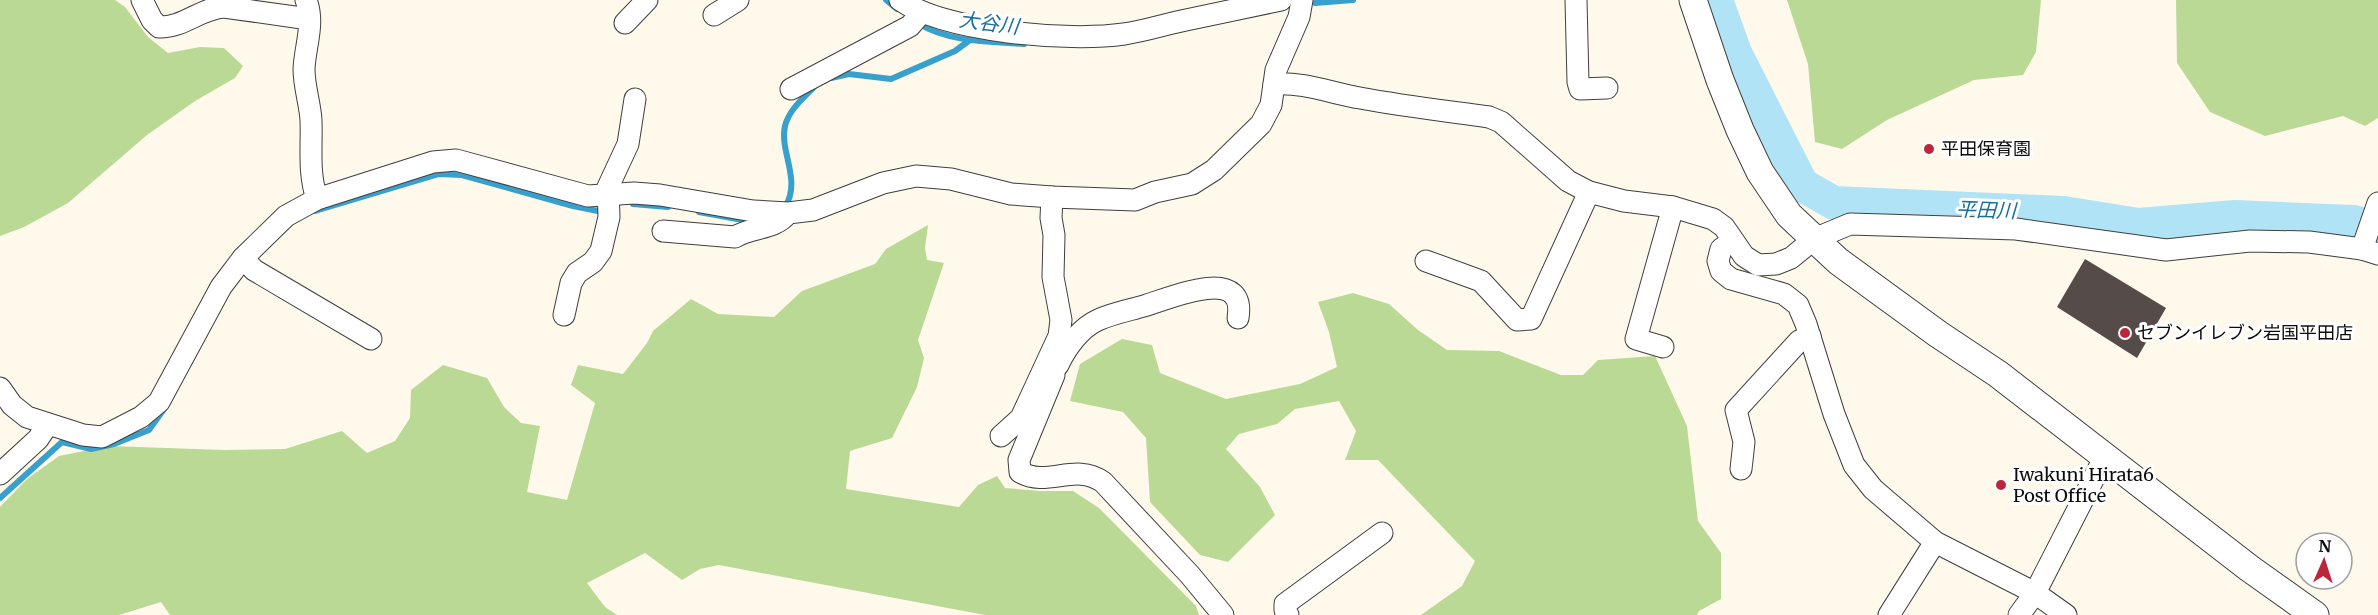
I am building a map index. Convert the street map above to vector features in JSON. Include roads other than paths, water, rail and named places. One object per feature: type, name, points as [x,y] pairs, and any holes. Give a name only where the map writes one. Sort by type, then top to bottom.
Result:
[{"type":"street","points":[[142,0],[152,20],[159,27],[172,28],[216,7],[308,10],[310,34],[304,66],[304,88],[311,117],[311,181],[317,199]]},
{"type":"street","points":[[625,23],[647,0]]},
{"type":"street","points":[[714,15],[738,0]]},
{"type":"street","points":[[900,0],[917,18]]},
{"type":"street","points":[[791,89],[917,18],[996,30],[1088,37],[1124,34],[1281,0]]},
{"type":"street","points":[[0,388],[12,405],[27,417],[82,435],[102,437],[141,417],[159,402],[221,287],[243,258],[286,216],[317,199],[433,162],[456,160],[588,196],[634,193],[660,195],[753,211],[788,213],[813,210],[883,183],[916,176],[951,179],[1011,194],[1052,198],[1135,200],[1155,192],[1192,183],[1214,170],[1261,124],[1271,105],[1276,70],[1299,17],[1302,0]]},
{"type":"street","points":[[1576,0],[1580,89],[1607,88]]},
{"type":"street","points":[[1693,0],[1720,80],[1760,172],[1789,215],[1838,261],[1938,334],[1998,374],[2107,460],[2314,615]]},
{"type":"street","points":[[1274,84],[1294,83],[1402,106],[1489,117],[1502,122],[1568,181],[1589,192],[1624,201],[1673,207],[1713,219],[1724,227],[1744,256],[1758,265],[1776,264],[1791,258],[1814,239],[1850,224],[2016,229],[2166,250],[2250,241],[2369,246],[2376,208]]},
{"type":"street","points":[[564,315],[571,283],[577,273],[593,262],[601,251],[609,217],[608,187],[628,144],[635,99]]},
{"type":"street","points":[[1426,261],[1481,281],[1517,320],[1531,318],[1589,192]]},
{"type":"street","points":[[1052,198],[1053,277],[1062,320],[1048,373],[1019,460],[1020,472],[1031,478],[1092,474],[1190,575],[1222,615]]},
{"type":"street","points":[[1663,347],[1636,339],[1673,207]]},
{"type":"street","points":[[663,231],[735,237],[745,231],[783,220],[788,213]]},
{"type":"street","points":[[1733,241],[1722,249],[1718,261],[1721,271],[1731,279],[1784,294],[1798,305],[1834,414],[1854,465],[1873,489],[1935,542],[2035,593],[2066,615]]},
{"type":"street","points":[[243,258],[254,270],[371,339]]},
{"type":"street","points":[[1001,436],[1021,418],[1048,373],[1077,335],[1096,320],[1211,287],[1227,290],[1234,296],[1240,306],[1238,318]]},
{"type":"street","points":[[1741,469],[1744,442],[1736,410],[1799,341],[1810,336]]},
{"type":"street","points":[[0,474],[38,439],[48,424]]},
{"type":"street","points":[[2019,615],[2035,593],[2099,468],[2107,460]]},
{"type":"street","points":[[1288,615],[1285,604],[1382,533]]},
{"type":"street","points":[[1889,615],[1935,542]]},
{"type":"waterway","name":"大谷川","points":[[886,0],[897,9]]},
{"type":"waterway","name":"大谷川","points":[[1315,3],[1353,0]]},
{"type":"waterway","name":"平田川","points":[[1716,0],[1735,53],[1802,185],[1834,203],[2064,213],[2138,225],[2235,217],[2354,222],[2378,229]]},
{"type":"waterway","name":"大谷川","points":[[918,23],[942,34],[956,37],[1024,44]]},
{"type":"waterway","points":[[831,78],[849,74],[891,79],[955,51],[970,40]]},
{"type":"waterway","points":[[785,207],[790,197],[791,186],[784,136],[785,126],[794,109],[816,85]]},
{"type":"waterway","points":[[315,211],[439,174],[462,175],[598,211]]},
{"type":"waterway","points":[[633,204],[668,207]]},
{"type":"waterway","points":[[699,212],[743,220]]},
{"type":"waterway","points":[[0,498],[62,442],[91,449],[114,444],[149,430],[164,409]]},
{"type":"place","name":"平田保育園","points":[[1929,149]]},
{"type":"place","name":"セブンイレブン岩国平田店","points":[[2125,333]]},
{"type":"place","name":"Iwakuni Hirata6 Post Office","points":[[2001,485]]}]
